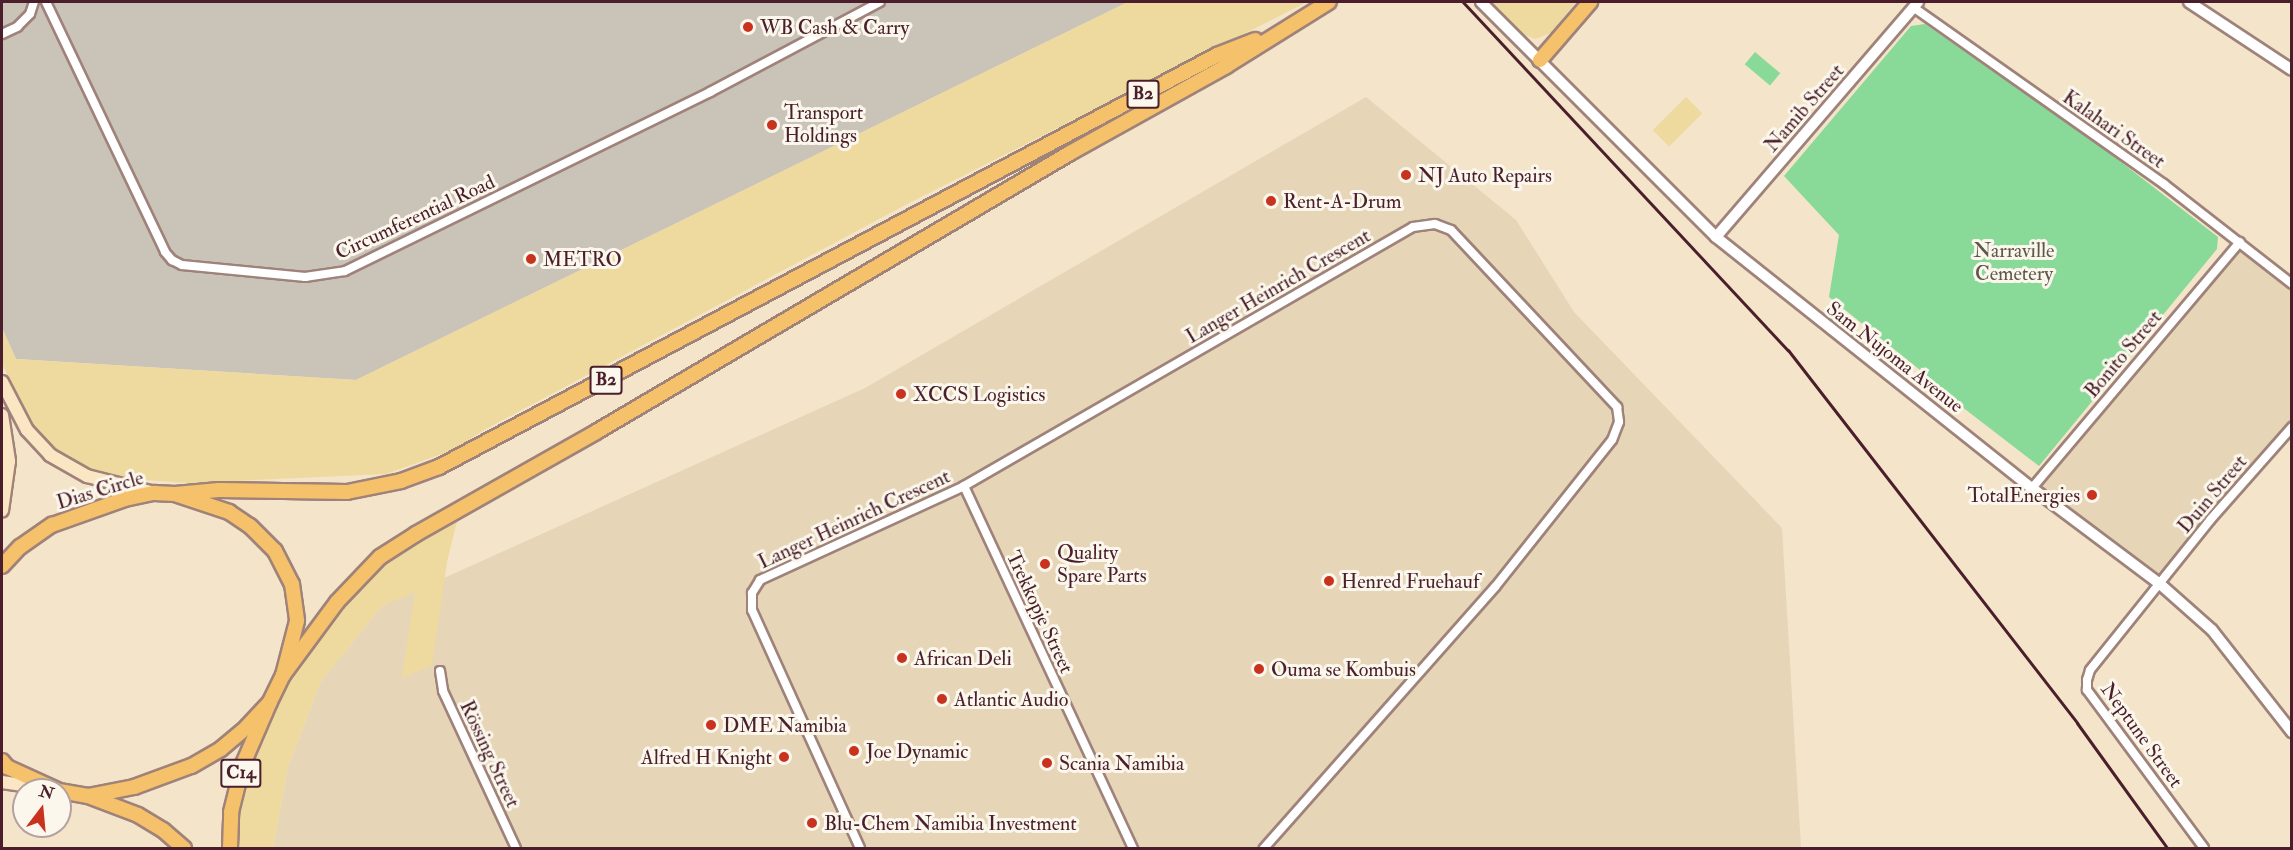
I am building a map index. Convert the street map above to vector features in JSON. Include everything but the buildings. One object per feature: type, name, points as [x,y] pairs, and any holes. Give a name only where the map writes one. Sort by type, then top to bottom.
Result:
[{"type":"main road","name":"B2","points":[[283,675],[337,602],[380,557],[1071,153],[1226,66],[1281,29],[1329,2]]},
{"type":"main road","points":[[1540,60],[1590,2]]},
{"type":"main road","name":"B2","points":[[175,494],[219,490],[347,492],[401,481],[439,467],[1217,55],[1281,29]]},
{"type":"main road","points":[[2,382],[27,430],[50,455],[87,476],[154,493]]},
{"type":"main road","points":[[2,415],[9,461],[2,511]]},
{"type":"main road","name":"Dias Circle","points":[[2,566],[20,547],[52,525],[87,511],[154,493],[175,494],[230,512],[250,526],[275,551],[292,584],[297,621],[283,675],[270,702],[221,749],[191,766],[134,787],[88,796],[72,793]]},
{"type":"main road","name":"C14","points":[[230,849],[231,812],[243,764],[270,702]]},
{"type":"main road","name":"Dias Circle","points":[[2,761],[7,766],[32,778]]},
{"type":"main road","points":[[88,796],[138,815],[163,830],[184,849]]},
{"type":"street","points":[[2,34],[17,27],[30,14],[34,2]]},
{"type":"street","name":"Circumferential Road","points":[[46,2],[165,252],[172,260],[182,265],[305,277],[345,271],[700,97],[876,2]]},
{"type":"street","name":"Sam Nujoma Avenue","points":[[1481,2],[1716,237],[2032,488],[2160,584],[2212,630],[2291,730]]},
{"type":"street","points":[[2189,2],[2292,70]]},
{"type":"street","name":"Namib Street","points":[[1716,237],[1915,4]]},
{"type":"street","name":"Kalahari Street","points":[[1915,4],[2164,184],[2292,284]]},
{"type":"street","name":"Langer Heinrich Crescent","points":[[860,849],[752,610],[752,593],[760,580],[964,486],[1413,227],[1435,224],[1451,230],[1617,407],[1619,422],[1612,440],[1502,578],[1264,849]]},
{"type":"street","name":"Bonito Street","points":[[2032,488],[2240,242]]},
{"type":"street","name":"Duin Street","points":[[2160,584],[2211,519],[2292,427]]},
{"type":"street","name":"Trekkopje Street","points":[[964,486],[1133,849]]},
{"type":"street","name":"Neptune Street","points":[[2160,584],[2090,670],[2087,690],[2204,849]]},
{"type":"street","name":"Rössing Street","points":[[440,671],[443,691],[516,849]]},
{"type":"shaded area","points":[[2,2],[1128,2],[356,380],[16,359],[2,328]]},
{"type":"shaded area","points":[[1366,97],[1516,220],[1574,312],[1782,528],[1801,848],[273,848],[288,767],[321,681],[382,606],[865,388]]},
{"type":"shaded area","points":[[2240,242],[2291,284],[2291,427],[2160,584],[2032,488]]},
{"type":"green space","name":"Narraville Cemetery","points":[[1925,24],[2099,145],[2218,237],[2217,249],[2039,466],[1918,373],[1920,370],[1829,297],[1839,235],[1784,176],[1911,26]]},
{"type":"green space","points":[[1755,52],[1780,73],[1770,85],[1745,64]]},
{"type":"sand","points":[[1128,2],[1307,2],[911,202],[484,430],[453,450],[386,474],[188,483],[132,479],[96,472],[54,449],[32,423],[2,364],[2,328],[16,359],[356,380]]},
{"type":"sand","points":[[1487,2],[1576,2],[1551,33],[1535,39],[1514,30]]},
{"type":"sand","points":[[1686,97],[1702,113],[1669,146],[1653,130]]},
{"type":"sand","points":[[458,517],[447,562],[432,665],[402,678],[415,592],[382,606],[321,681],[288,767],[273,848],[233,848],[234,805],[253,752],[285,688],[321,633],[343,601],[402,547]]},
{"type":"railway","points":[[1463,2],[1788,350],[2077,723],[2167,848]]},
{"type":"place","name":"WB Cash & Carry","points":[[748,27]]},
{"type":"place","name":"Transport Holdings","points":[[772,125]]},
{"type":"place","name":"NJ Auto Repairs","points":[[1406,175]]},
{"type":"place","name":"Rent-A-Drum","points":[[1271,201]]},
{"type":"place","name":"METRO","points":[[531,259]]},
{"type":"place","name":"XCCS Logistics","points":[[901,394]]},
{"type":"place","name":"TotalEnergies","points":[[2092,495]]},
{"type":"place","name":"Quality Spare Parts","points":[[1045,564]]},
{"type":"place","name":"Henred Fruehauf","points":[[1329,581]]},
{"type":"place","name":"African Deli","points":[[902,658]]},
{"type":"place","name":"Ouma se Kombuis","points":[[1259,669]]},
{"type":"place","name":"Atlantic Audio","points":[[942,699]]},
{"type":"place","name":"DME Namibia","points":[[711,725]]},
{"type":"place","name":"Joe Dynamic","points":[[854,751]]},
{"type":"place","name":"Alfred H Knight","points":[[784,757]]},
{"type":"place","name":"Scania Namibia","points":[[1047,763]]},
{"type":"place","name":"Blu-Chem Namibia Investment","points":[[812,823]]}]
